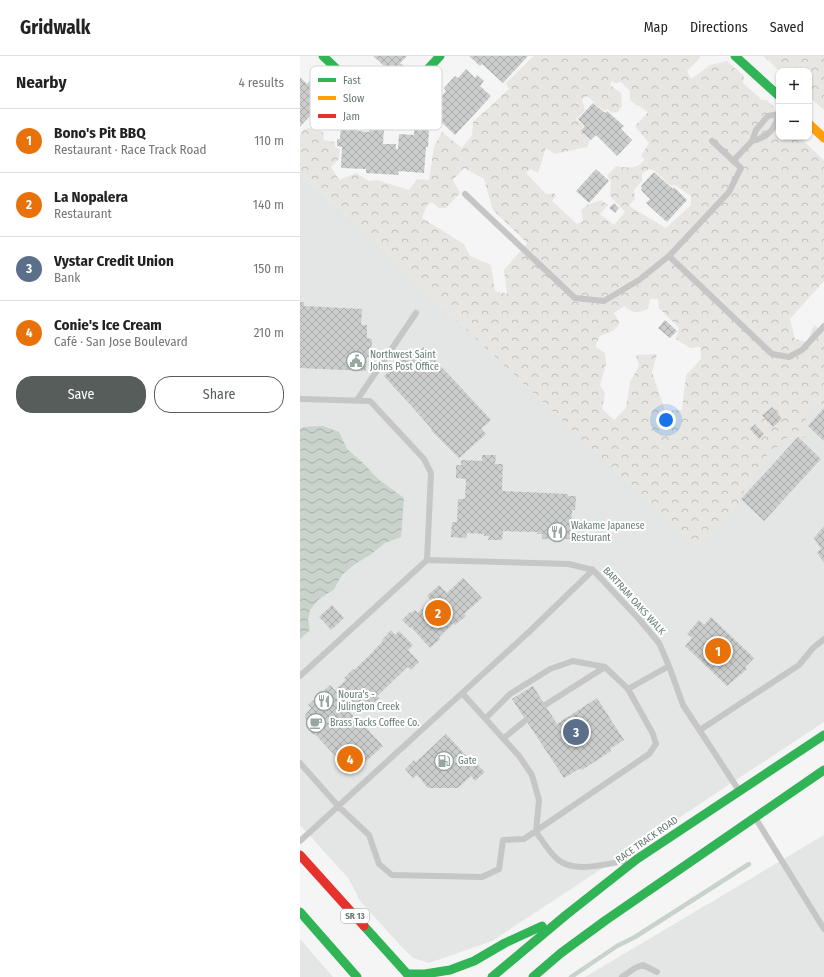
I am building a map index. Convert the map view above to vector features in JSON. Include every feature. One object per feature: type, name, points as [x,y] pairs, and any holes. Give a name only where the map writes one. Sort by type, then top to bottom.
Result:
[{"type":"main road","points":[[323,56],[333,66]]},
{"type":"main road","points":[[431,66],[440,56]]},
{"type":"main road","points":[[735,56],[776,93]]},
{"type":"main road","points":[[812,127],[824,138]]},
{"type":"main road","name":"RACE TRACK ROAD","points":[[492,977],[566,915],[637,859],[741,794],[822,740]]},
{"type":"main road","points":[[533,977],[606,920],[752,813],[824,770]]},
{"type":"main road","name":"SR 13","points":[[300,855],[409,975]]},
{"type":"main road","points":[[300,912],[357,977]]},
{"type":"main road","points":[[409,975],[450,970],[474,961],[505,942],[566,915]]},
{"type":"lane","points":[[733,161],[752,141],[756,130],[768,116],[776,115]]},
{"type":"lane","points":[[752,141],[764,138],[776,125]]},
{"type":"lane","points":[[465,194],[575,298],[604,301],[639,280],[669,256],[729,192],[741,168],[712,141]]},
{"type":"lane","points":[[669,256],[772,354],[789,357],[796,354],[802,350],[824,326]]},
{"type":"lane","points":[[357,400],[416,313]]},
{"type":"lane","points":[[300,398],[370,401],[424,459],[431,473],[427,560],[300,676]]},
{"type":"lane","name":"BARTRAM OAKS WALK","points":[[427,560],[569,564],[593,570],[659,643],[683,705],[741,794]]},
{"type":"lane","points":[[300,841],[530,631],[593,570]]},
{"type":"lane","points":[[700,730],[799,664],[813,648],[824,639]]},
{"type":"lane","points":[[300,763],[339,807],[369,835],[379,864],[392,875],[482,877],[499,869],[503,840],[524,839],[536,832],[649,754],[656,744],[653,734],[628,690],[606,667],[573,661],[550,669],[510,694],[486,718]]},
{"type":"lane","points":[[628,690],[669,666]]},
{"type":"lane","points":[[545,705],[606,667]]},
{"type":"lane","points":[[462,693],[504,738],[532,775],[539,800],[536,832],[555,858],[569,865],[585,868],[637,859]]},
{"type":"lane","points":[[504,738],[526,720]]},
{"type":"lane","points":[[752,813],[824,928]]},
{"type":"lane","points":[[622,977],[635,968],[643,965],[657,972]]},
{"type":"shaded area","points":[[305,176],[681,533],[824,376],[824,722],[492,941],[429,963],[413,958],[400,945],[360,901],[349,879],[300,825],[300,181]]},
{"type":"shaded area","points":[[824,835],[824,977],[585,977]]},
{"type":"shaded area","points":[[300,939],[333,977],[300,977]]},
{"type":"green space","points":[[534,56],[700,56],[699,59],[687,71],[691,79],[710,65],[727,61],[744,76],[743,83],[762,100],[767,100],[774,107],[776,114],[776,140],[802,140],[824,160],[824,281],[790,319],[795,339],[807,342],[814,325],[824,332],[824,406],[821,409],[811,409],[805,415],[809,435],[803,438],[791,434],[775,449],[765,450],[768,460],[739,498],[741,503],[711,536],[695,547],[305,176],[300,181],[300,135],[304,129],[310,128],[310,130],[321,130],[324,134],[323,140],[335,142],[335,147],[340,149],[339,159],[331,167],[339,180],[356,173],[369,181],[377,180],[409,190],[417,179],[429,180],[434,147],[442,132],[462,148],[472,135],[473,122],[509,89],[506,83]],"holes":[[[612,81],[615,83],[621,82],[630,91],[630,100],[648,112],[635,126],[649,143],[641,156],[645,159],[636,167],[628,168],[616,166],[607,176],[611,181],[610,196],[625,212],[614,225],[600,214],[608,205],[601,200],[587,205],[581,210],[583,221],[577,224],[552,201],[556,196],[554,193],[546,194],[526,173],[530,169],[538,173],[546,148],[555,154],[587,147],[590,140],[581,130],[584,126],[576,119],[585,110],[582,99],[587,96],[604,111],[607,109],[612,113],[618,112],[622,106],[621,93],[610,85]],[[464,168],[484,179],[493,210],[527,243],[504,270],[507,294],[495,291],[491,265],[470,256],[464,244],[422,218],[427,205],[432,202],[439,208],[446,208],[460,193],[453,180]],[[649,169],[655,171],[671,186],[675,185],[691,196],[691,205],[666,228],[629,206],[635,199],[634,190],[642,181],[642,174]],[[650,299],[658,299],[659,308],[679,328],[676,339],[690,348],[700,347],[701,359],[686,375],[682,410],[665,411],[652,372],[657,354],[636,355],[639,366],[630,382],[626,408],[614,420],[602,409],[605,393],[600,385],[606,364],[605,353],[596,347],[598,339],[602,335],[611,332],[620,323],[614,313],[624,306],[635,312],[641,312],[648,309]]]},
{"type":"green space","points":[[763,56],[824,56],[824,110],[812,100],[812,68],[777,68]]},
{"type":"water","points":[[323,426],[339,432],[347,449],[378,479],[404,498],[401,537],[385,543],[342,575],[334,589],[318,600],[310,610],[308,620],[310,630],[300,639],[300,430],[302,427]]},
{"type":"building","points":[[373,56],[407,56],[400,63],[404,66],[384,66]]},
{"type":"building","points":[[469,56],[528,56],[503,83],[482,64],[480,66]]},
{"type":"building","points":[[466,69],[475,78],[477,75],[484,81],[480,86],[491,96],[455,135],[442,123],[442,96],[446,91],[444,88],[455,76],[458,78]]},
{"type":"building","points":[[300,77],[307,84],[310,81],[310,116],[300,127]]},
{"type":"building","points":[[593,103],[605,113],[607,111],[624,126],[621,129],[632,140],[617,156],[596,135],[591,140],[581,131],[585,126],[578,119]]},
{"type":"building","points":[[341,130],[358,130],[369,132],[369,130],[384,130],[383,144],[396,144],[396,149],[398,149],[399,134],[414,135],[414,130],[429,130],[424,173],[399,171],[398,175],[366,173],[366,169],[341,168],[342,147],[337,146],[337,139],[340,139]]},
{"type":"building","points":[[596,169],[609,181],[589,203],[576,191]]},
{"type":"building","points":[[654,172],[673,189],[674,187],[687,200],[667,222],[646,203],[650,199],[641,190],[641,186]]},
{"type":"building","points":[[614,203],[619,208],[615,213],[609,208]]},
{"type":"building","points":[[300,302],[304,302],[304,306],[362,309],[361,325],[367,325],[367,338],[372,339],[371,357],[367,357],[366,371],[300,368]]},
{"type":"building","points":[[665,320],[677,331],[670,338],[658,328]]},
{"type":"building","points":[[423,347],[491,420],[481,429],[486,434],[459,458],[431,430],[432,429],[384,376],[410,351],[414,356]]},
{"type":"building","points":[[772,407],[782,419],[773,427],[762,415]]},
{"type":"building","points":[[824,408],[824,441],[808,426]]},
{"type":"building","points":[[755,424],[764,434],[759,439],[750,429]]},
{"type":"building","points":[[798,437],[821,459],[764,521],[741,499]]},
{"type":"building","points":[[482,455],[496,455],[495,464],[503,464],[502,491],[568,494],[568,496],[576,496],[575,510],[572,510],[571,539],[542,539],[542,534],[537,534],[538,532],[503,531],[502,540],[488,540],[489,536],[484,536],[484,534],[467,533],[466,538],[451,537],[452,522],[457,522],[458,499],[465,499],[466,479],[456,478],[456,465],[461,465],[461,460],[482,461]]},
{"type":"building","points":[[824,526],[824,563],[817,552],[821,549],[814,538]]},
{"type":"building","points":[[463,578],[482,598],[464,614],[466,616],[455,625],[453,623],[439,637],[440,639],[430,648],[411,627],[410,628],[402,620],[410,612],[411,613],[415,610],[418,613],[431,600],[427,596],[439,585],[447,593]]},
{"type":"building","points":[[332,605],[344,618],[331,630],[319,617]]},
{"type":"building","points":[[711,617],[754,658],[745,667],[747,669],[727,686],[685,646],[692,638],[687,634],[699,620],[704,625]]},
{"type":"building","points":[[391,630],[395,635],[399,631],[413,645],[408,650],[419,662],[411,670],[408,667],[377,696],[379,698],[371,705],[367,701],[359,709],[345,694],[343,696],[336,689],[346,680],[344,678],[353,669],[354,670],[374,651]]},
{"type":"building","points":[[330,685],[350,706],[347,709],[383,746],[352,774],[315,734],[314,735],[308,729],[311,727],[306,721],[305,715],[311,708],[308,705]]},
{"type":"building","points":[[533,686],[557,724],[597,698],[624,740],[610,749],[611,751],[582,770],[581,768],[564,778],[512,699]]},
{"type":"building","name":"Gate","points":[[446,734],[473,763],[475,762],[485,772],[475,781],[471,776],[458,788],[428,788],[417,775],[413,778],[405,769],[414,760],[416,762]]},
{"type":"waterway","points":[[571,977],[617,946],[635,937],[749,864]]},
{"type":"traffic: fast","points":[[323,56],[333,66]]},
{"type":"traffic: fast","points":[[431,66],[440,56]]},
{"type":"traffic: fast","points":[[735,56],[776,93]]},
{"type":"traffic: fast","points":[[492,977],[566,915],[637,859],[824,735]]},
{"type":"traffic: fast","points":[[533,977],[561,953],[606,920],[824,770]]},
{"type":"traffic: fast","points":[[300,912],[357,977]]},
{"type":"traffic: fast","points":[[364,926],[410,977]]},
{"type":"traffic: fast","points":[[407,974],[425,974],[450,970],[474,961],[505,943],[542,926]]},
{"type":"traffic: slow","points":[[812,127],[824,138]]},
{"type":"traffic: jam","points":[[300,855],[364,926]]},
{"type":"place","name":"Northwest Saint Johns Post Office","points":[[356,361]]},
{"type":"place","name":"Wakame Japanese Resturant","points":[[557,532]]},
{"type":"place","name":"La Nopalera","points":[[438,613]]},
{"type":"place","name":"Bono's Pit BBQ","points":[[718,651]]},
{"type":"place","name":"Noura's - Julington Creek","points":[[324,701]]},
{"type":"place","name":"Brass Tacks Coffee Co.","points":[[316,723]]},
{"type":"place","name":"Vystar Credit Union","points":[[576,732]]},
{"type":"place","name":"Conie's Ice Cream","points":[[350,759]]},
{"type":"place","name":"Gate","points":[[444,761]]}]
